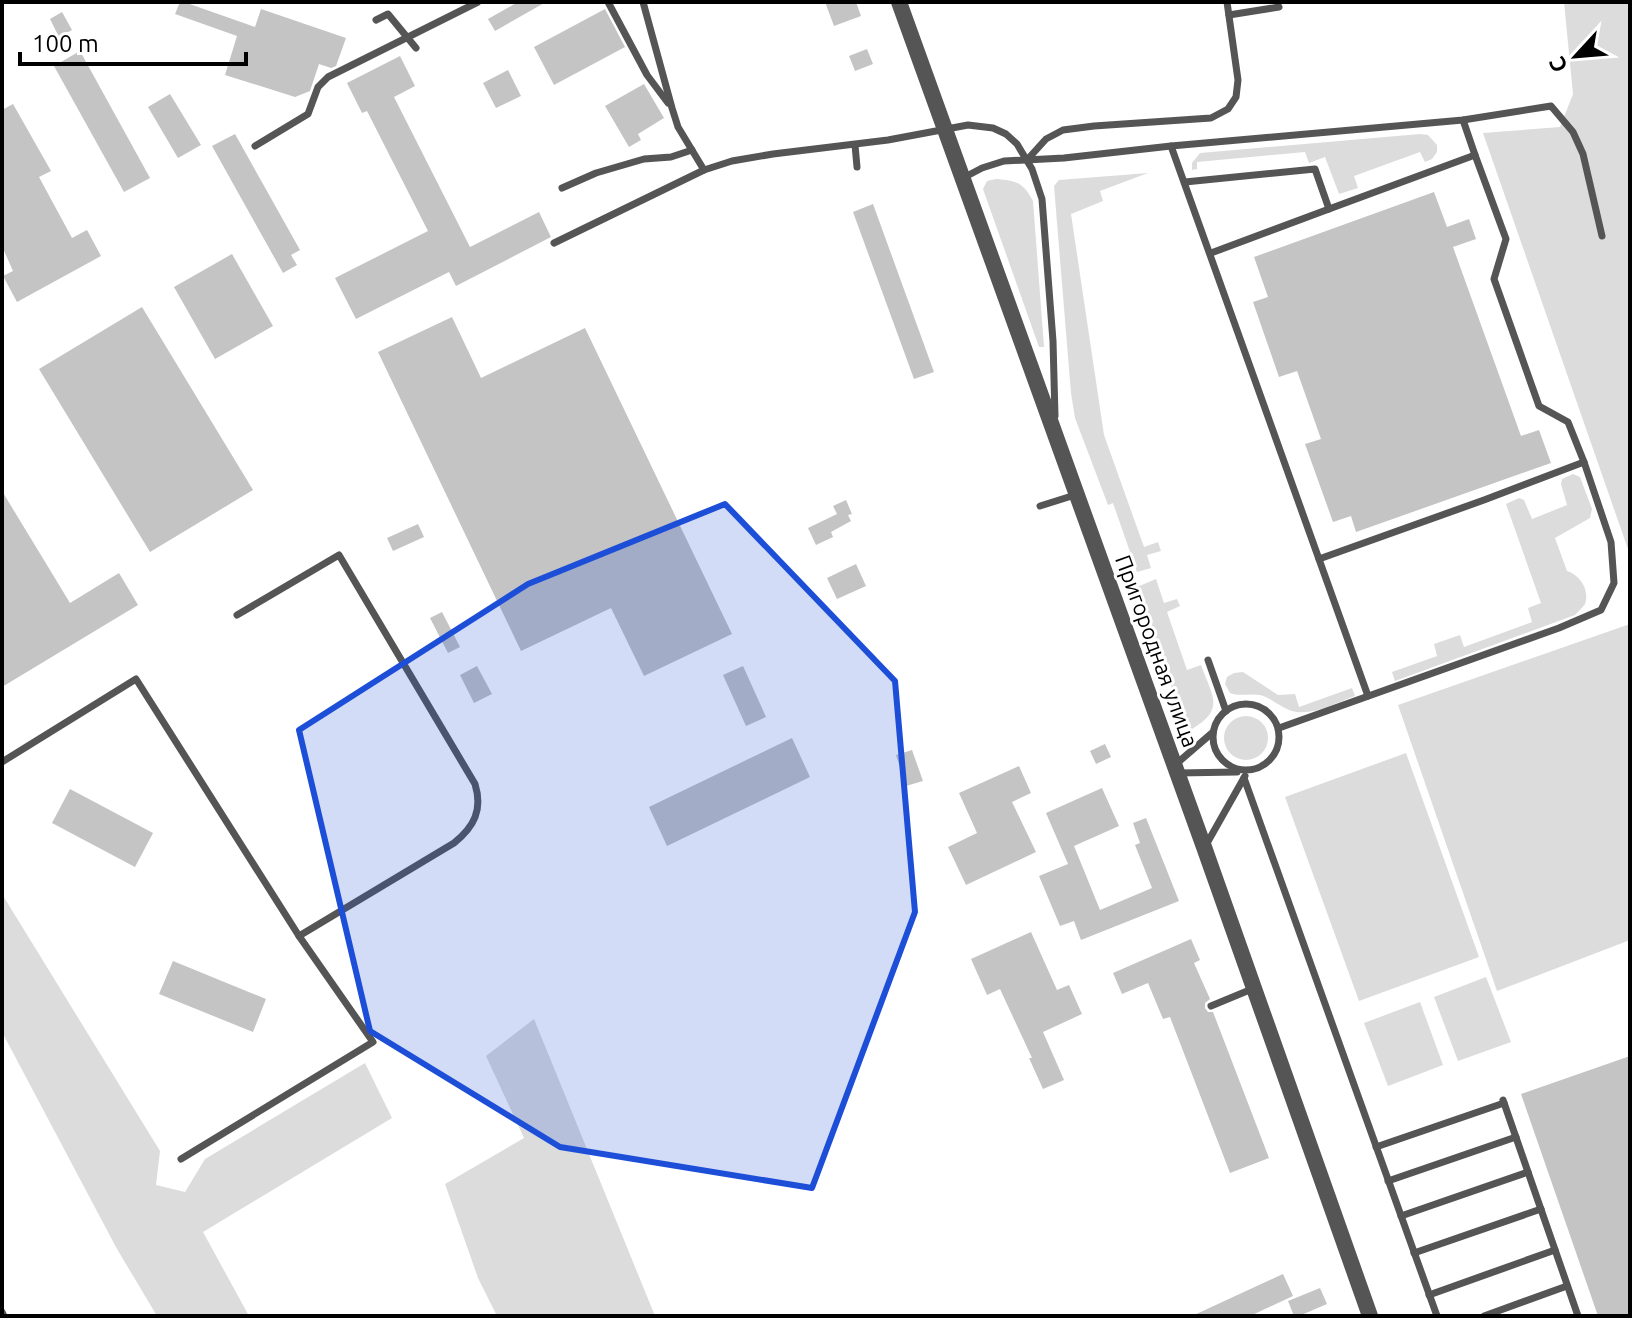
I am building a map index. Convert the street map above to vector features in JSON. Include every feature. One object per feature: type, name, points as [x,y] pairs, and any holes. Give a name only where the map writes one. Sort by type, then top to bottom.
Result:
[{"type":"street","name":"Пригородная улица","points":[[899,2],[1370,1316]]},
{"type":"lane","points":[[255,146],[308,114],[318,87],[328,77],[478,2]]},
{"type":"lane","points":[[608,2],[647,75],[672,108]]},
{"type":"lane","points":[[643,2],[678,127],[704,170]]},
{"type":"lane","points":[[1027,160],[1046,139],[1063,130],[1211,118],[1228,109],[1236,97],[1238,80],[1227,2]]},
{"type":"lane","points":[[1229,15],[1279,7]]},
{"type":"lane","points":[[376,20],[388,14],[416,48]]},
{"type":"lane","points":[[963,178],[1004,161],[1463,120],[1551,106],[1573,132],[1583,154],[1602,236]]},
{"type":"lane","points":[[1279,728],[1559,628],[1601,610],[1614,583],[1611,542],[1584,462],[1568,422],[1539,406],[1494,279],[1506,239],[1463,120]]},
{"type":"lane","points":[[554,243],[704,170],[732,161],[888,140],[968,125],[993,128],[1017,144],[1039,184],[1053,341],[1056,435]]},
{"type":"lane","points":[[855,145],[857,167]]},
{"type":"lane","points":[[1171,146],[1368,696]]},
{"type":"lane","points":[[562,188],[596,173],[644,159],[671,157],[692,150]]},
{"type":"lane","points":[[1211,253],[1475,155]]},
{"type":"lane","points":[[1185,182],[1315,169],[1329,209]]},
{"type":"lane","points":[[1319,559],[1584,462]]},
{"type":"lane","points":[[1040,506],[1077,495]]},
{"type":"lane","points":[[237,615],[339,555],[475,784],[478,794],[479,806],[466,834],[299,936]]},
{"type":"lane","points":[[1208,660],[1226,711]]},
{"type":"lane","points":[[2,762],[136,679],[299,936],[373,1042],[181,1159]]},
{"type":"lane","points":[[1252,704],[1269,712],[1279,728],[1279,748],[1267,765],[1246,775],[1176,769],[1212,733],[1219,716],[1234,705],[1252,704]]},
{"type":"lane","points":[[1212,733],[1215,750],[1228,766],[1246,775],[1437,1316]]},
{"type":"lane","points":[[1204,847],[1246,775]]},
{"type":"lane","points":[[1211,1006],[1254,988]]},
{"type":"lane","points":[[1376,1147],[1504,1101],[1578,1316]]},
{"type":"lane","points":[[1388,1181],[1516,1137]]},
{"type":"lane","points":[[1401,1216],[1528,1172]]},
{"type":"lane","points":[[1414,1253],[1541,1209]]},
{"type":"lane","points":[[1429,1295],[1555,1250]]},
{"type":"lane","points":[[1484,1316],[1567,1286]]},
{"type":"highlighted area","points":[[725,504],[895,681],[915,912],[812,1188],[560,1147],[370,1031],[299,730],[528,584]]},
{"type":"shaded area","points":[[1564,2],[1630,2],[1630,555],[1483,133],[1560,127],[1573,94]]},
{"type":"shaded area","points":[[1428,135],[1437,145],[1432,159],[1425,162],[1420,152],[1354,176],[1358,188],[1339,194],[1325,157],[1309,163],[1305,152],[1197,162],[1197,169],[1192,170],[1192,163],[1200,153]]},
{"type":"shaded area","points":[[1148,173],[1100,191],[1103,201],[1071,214],[1104,435],[1144,547],[1158,542],[1161,551],[1147,555],[1151,568],[1137,572],[1113,503],[1108,505],[1075,418],[1054,186],[1059,180]]},
{"type":"shaded area","points":[[996,179],[1019,184],[1033,201],[1044,347],[1039,347],[983,189],[987,181]]},
{"type":"shaded area","points":[[1573,474],[1580,477],[1592,509],[1590,518],[1555,538],[1567,571],[1576,576],[1585,588],[1583,607],[1575,615],[1395,681],[1392,672],[1437,656],[1434,644],[1460,635],[1464,647],[1532,622],[1528,608],[1541,603],[1506,504],[1519,498],[1524,500],[1532,519],[1567,505],[1561,484],[1562,479]]},
{"type":"shaded area","points":[[1156,579],[1164,603],[1177,599],[1180,606],[1167,612],[1187,670],[1201,665],[1212,694],[1213,708],[1209,715],[1192,729],[1184,724],[1137,587]]},
{"type":"shaded area","points":[[1630,624],[1630,940],[1497,991],[1398,705]]},
{"type":"shaded area","points":[[1243,672],[1278,695],[1295,694],[1299,707],[1352,688],[1355,696],[1322,709],[1297,712],[1260,695],[1230,693],[1225,684],[1227,677]]},
{"type":"shaded area","points":[[1246,716],[1262,722],[1268,738],[1262,754],[1246,760],[1230,754],[1224,738],[1230,722]]},
{"type":"shaded area","points":[[1406,753],[1479,957],[1359,1001],[1285,797]]},
{"type":"shaded area","points":[[2,894],[160,1151],[156,1185],[185,1192],[205,1159],[365,1063],[392,1118],[203,1232],[249,1316],[157,1316],[117,1249],[2,1032]]},
{"type":"shaded area","points":[[1486,977],[1511,1042],[1458,1061],[1434,997]]},
{"type":"shaded area","points":[[1420,1002],[1443,1065],[1388,1086],[1364,1023]]},
{"type":"shaded area","points":[[534,1019],[655,1316],[497,1316],[478,1278],[445,1184],[524,1138],[486,1056]]},
{"type":"building","points":[[180,2],[255,27],[261,9],[346,38],[336,66],[331,68],[319,64],[310,91],[295,97],[225,75],[237,36],[175,14]]},
{"type":"building","points":[[518,2],[546,2],[495,31],[488,19]]},
{"type":"building","points":[[825,2],[856,2],[861,16],[834,26]]},
{"type":"building","points":[[605,9],[625,47],[554,85],[534,47]]},
{"type":"building","points":[[62,12],[72,30],[59,37],[50,19]]},
{"type":"building","points":[[867,49],[873,64],[855,71],[849,56]]},
{"type":"building","points":[[80,51],[150,178],[124,192],[54,66]]},
{"type":"building","points":[[400,56],[415,86],[394,97],[470,247],[539,212],[551,237],[456,286],[449,272],[356,319],[335,278],[428,231],[367,111],[362,113],[347,83]]},
{"type":"building","points":[[508,70],[521,96],[496,108],[483,83]]},
{"type":"building","points":[[644,84],[664,118],[638,134],[641,140],[629,147],[605,106]]},
{"type":"building","points":[[170,94],[201,145],[178,158],[148,107]]},
{"type":"building","points":[[13,104],[51,171],[39,177],[72,238],[87,230],[101,256],[17,302],[3,276],[13,271],[2,246],[2,110]]},
{"type":"building","points":[[235,134],[300,250],[291,255],[297,265],[283,273],[212,146]]},
{"type":"building","points":[[1434,192],[1447,227],[1469,219],[1476,239],[1453,247],[1521,436],[1539,430],[1551,463],[1356,532],[1351,516],[1333,522],[1305,444],[1321,439],[1297,371],[1279,377],[1253,302],[1268,297],[1254,257]]},
{"type":"building","points":[[873,204],[934,372],[914,379],[853,212]]},
{"type":"building","points":[[232,254],[273,326],[215,359],[174,287]]},
{"type":"building","points":[[142,307],[253,490],[150,552],[39,369]]},
{"type":"building","points":[[452,317],[481,378],[585,328],[732,634],[644,676],[611,608],[521,651],[378,352]]},
{"type":"building","points":[[2,491],[70,603],[119,573],[138,605],[2,687]]},
{"type":"building","points":[[846,500],[852,514],[848,515],[851,521],[831,532],[833,537],[816,545],[808,528],[837,514],[833,506]]},
{"type":"building","points":[[418,524],[424,537],[393,551],[387,538]]},
{"type":"building","points":[[856,564],[866,586],[837,599],[827,578]]},
{"type":"building","points":[[442,612],[460,647],[448,653],[430,618]]},
{"type":"building","points":[[477,666],[492,694],[474,703],[460,675]]},
{"type":"building","points":[[743,666],[766,717],[746,726],[723,675]]},
{"type":"building","points":[[792,738],[810,777],[667,846],[649,807]]},
{"type":"building","points":[[1105,744],[1111,757],[1096,764],[1090,751]]},
{"type":"building","points":[[912,750],[923,781],[906,786],[896,755]]},
{"type":"building","points":[[1019,766],[1031,793],[1012,802],[1036,852],[966,885],[948,847],[977,833],[959,793]]},
{"type":"building","points":[[1102,788],[1119,826],[1074,846],[1100,910],[1152,888],[1135,845],[1140,843],[1133,823],[1146,818],[1179,901],[1081,940],[1074,921],[1060,926],[1039,876],[1068,864],[1046,813]]},
{"type":"building","points":[[70,789],[153,833],[135,867],[52,823]]},
{"type":"building","points":[[1031,932],[1057,990],[1069,985],[1082,1014],[1043,1032],[1064,1080],[1043,1089],[1000,989],[987,995],[971,959]]},
{"type":"building","points":[[1191,939],[1200,960],[1194,963],[1210,999],[1205,1003],[1205,1008],[1213,1012],[1269,1158],[1230,1173],[1170,1017],[1163,1019],[1148,983],[1122,994],[1113,973]]},
{"type":"building","points":[[173,961],[266,999],[253,1032],[159,994]]},
{"type":"building","points":[[1630,1056],[1630,1316],[1598,1316],[1521,1094]]},
{"type":"building","points":[[1283,1274],[1293,1296],[1250,1316],[1192,1316]]},
{"type":"building","points":[[1320,1288],[1327,1304],[1294,1316],[1288,1301]]}]
